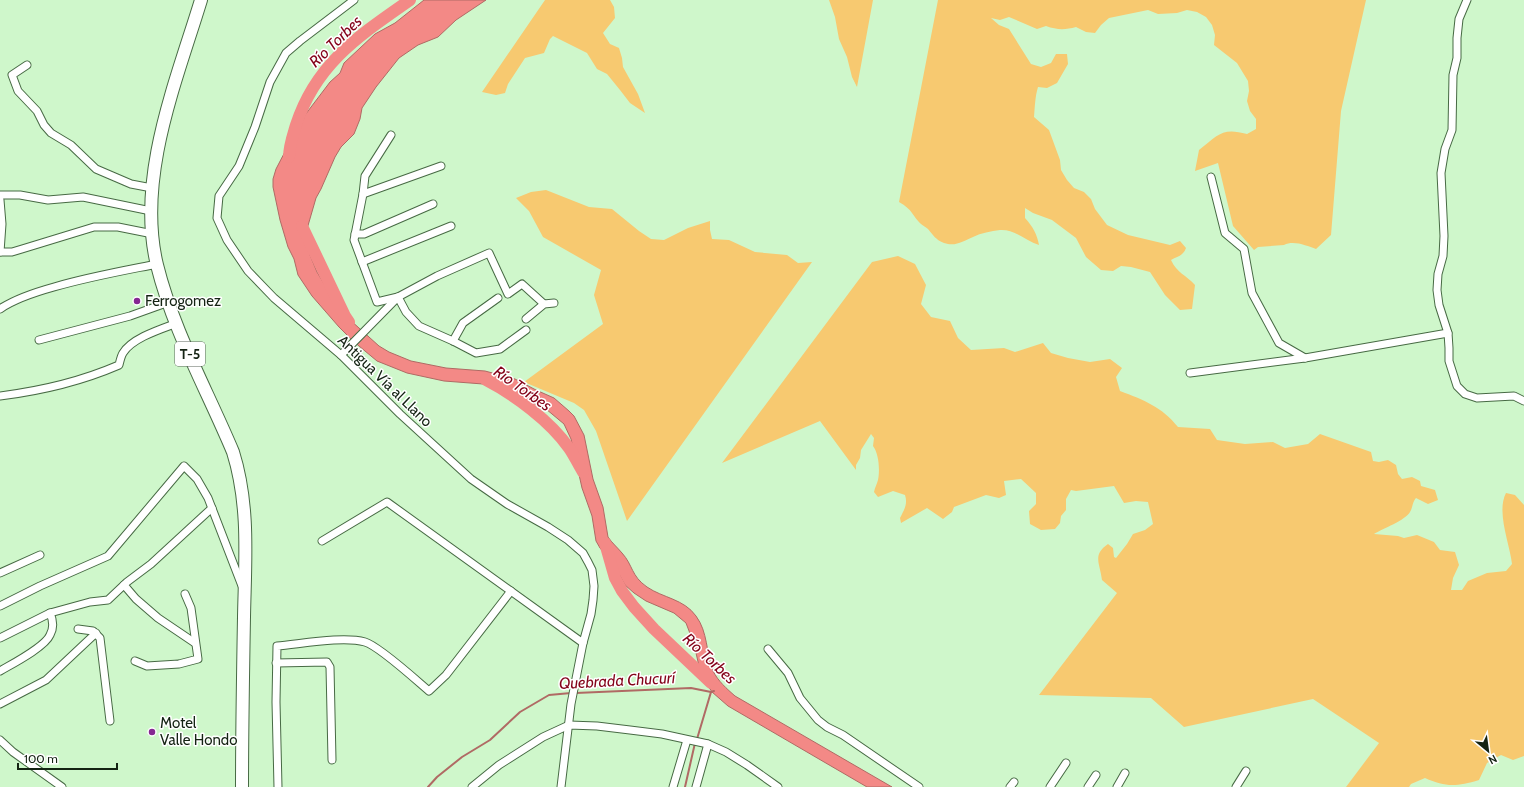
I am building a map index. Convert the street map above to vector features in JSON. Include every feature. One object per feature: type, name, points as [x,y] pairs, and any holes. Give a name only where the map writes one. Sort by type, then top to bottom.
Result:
[{"type":"highway","name":"T-5","points":[[201,0],[180,66],[162,132],[152,188],[151,211],[157,264],[169,302],[233,452],[239,472],[246,542],[242,787]]},
{"type":"street","name":"Antigua Vía al Llano","points":[[354,0],[286,53],[270,82],[255,127],[239,166],[219,196],[217,218],[226,240],[248,271],[285,308],[341,355],[400,414],[471,480],[507,504],[568,540],[582,553],[592,570],[594,586],[592,614],[584,643],[571,704],[560,787]]},
{"type":"street","points":[[1466,0],[1459,19],[1457,58],[1453,75],[1452,130],[1445,149],[1441,173],[1444,236],[1443,256],[1438,274],[1437,290],[1439,305],[1448,333],[1449,361],[1457,386],[1465,394],[1477,398],[1514,396],[1524,401]]},
{"type":"street","points":[[27,64],[12,75],[13,80],[18,91],[37,111],[44,126],[51,133],[71,145],[96,169],[131,184],[152,188]]},
{"type":"street","points":[[391,135],[365,176],[354,240],[377,302],[398,297],[437,276],[488,254],[508,294],[522,284],[544,304]]},
{"type":"street","points":[[363,194],[441,166]]},
{"type":"street","points":[[1211,177],[1226,233],[1244,249],[1252,293],[1279,343],[1305,358]]},
{"type":"street","points":[[0,195],[20,195],[48,200],[83,197],[151,211]]},
{"type":"street","points":[[0,200],[2,224],[0,252],[22,249],[94,227],[118,227],[153,234]]},
{"type":"street","points":[[355,234],[364,234],[433,204]]},
{"type":"street","points":[[362,262],[451,226]]},
{"type":"street","points":[[0,309],[16,300],[41,290],[87,277],[157,264]]},
{"type":"street","points":[[341,355],[398,297]]},
{"type":"street","points":[[398,297],[406,312],[419,326],[476,353],[500,349],[526,330]]},
{"type":"street","points":[[453,341],[463,323],[498,298]]},
{"type":"street","points":[[39,340],[130,316],[169,302]]},
{"type":"street","points":[[526,320],[544,304],[554,303]]},
{"type":"street","points":[[0,396],[40,390],[119,365],[122,353],[130,345],[148,334],[177,323]]},
{"type":"street","points":[[1190,373],[1305,358],[1448,333]]},
{"type":"street","points":[[0,606],[40,586],[108,556],[184,466],[198,479],[208,498],[244,592]]},
{"type":"street","points":[[322,541],[387,502],[584,643]]},
{"type":"street","points":[[0,638],[50,613],[90,602],[108,600],[124,585],[151,564],[212,508]]},
{"type":"street","points":[[0,573],[40,555]]},
{"type":"street","points":[[124,585],[136,599],[158,618],[195,643]]},
{"type":"street","points":[[278,787],[277,646],[349,640],[367,642],[382,652],[429,691],[446,675],[511,592]]},
{"type":"street","points":[[135,661],[147,666],[179,664],[198,659],[191,608],[185,594]]},
{"type":"street","points":[[0,672],[42,644],[50,636],[52,625],[50,613]]},
{"type":"street","points":[[78,629],[96,633],[100,640],[110,721]]},
{"type":"street","points":[[0,704],[46,680],[96,633]]},
{"type":"street","points":[[768,649],[788,673],[800,698],[818,720],[827,727],[843,735],[919,787]]},
{"type":"street","points":[[276,663],[327,662],[330,667],[332,760]]},
{"type":"street","points":[[472,787],[500,765],[543,737],[569,725],[597,726],[662,734],[708,744],[731,755],[778,787]]},
{"type":"street","points":[[0,740],[13,752],[62,787]]},
{"type":"street","points":[[674,787],[687,740]]},
{"type":"street","points":[[696,787],[708,744]]},
{"type":"street","points":[[1050,787],[1066,763]]},
{"type":"street","points":[[1236,787],[1246,771]]},
{"type":"street","points":[[1117,787],[1125,773]]},
{"type":"street","points":[[1088,787],[1096,775]]},
{"type":"street","points":[[764,787],[769,781]]},
{"type":"shaded area","points":[[545,0],[610,0],[614,7],[615,18],[603,33],[610,44],[619,48],[623,67],[638,94],[645,113],[630,103],[607,74],[597,69],[587,53],[553,36],[550,39],[544,53],[525,58],[508,84],[505,93],[496,95],[482,92]]},
{"type":"shaded area","points":[[829,0],[873,0],[857,87],[839,39],[835,17]]},
{"type":"shaded area","points":[[938,0],[1366,0],[1341,111],[1331,235],[1316,249],[1292,243],[1258,247],[1254,250],[1233,226],[1218,163],[1195,171],[1199,150],[1216,136],[1232,131],[1247,134],[1256,129],[1256,119],[1250,111],[1247,101],[1249,91],[1248,81],[1237,63],[1214,45],[1215,35],[1212,25],[1206,17],[1197,12],[1187,10],[1177,13],[1158,14],[1148,10],[1109,18],[1095,33],[1086,32],[1076,27],[1061,29],[1046,26],[1037,29],[1009,17],[1000,20],[991,18],[999,25],[1009,29],[1031,64],[1041,67],[1051,63],[1056,54],[1067,54],[1068,64],[1057,83],[1047,88],[1038,87],[1034,117],[1049,130],[1060,160],[1061,170],[1067,180],[1074,188],[1084,192],[1091,199],[1095,209],[1107,225],[1128,235],[1170,245],[1180,241],[1186,248],[1182,254],[1171,260],[1179,271],[1195,285],[1192,309],[1180,310],[1165,295],[1150,272],[1121,266],[1113,271],[1101,270],[1086,257],[1076,238],[1052,220],[1033,213],[1025,208],[1025,218],[1034,231],[1039,245],[1016,233],[1005,230],[983,233],[956,244],[944,243],[935,237],[904,205],[899,202]]},
{"type":"shaded area","points":[[546,190],[589,207],[612,209],[651,239],[664,240],[688,228],[710,221],[712,239],[729,240],[755,252],[787,255],[798,263],[812,262],[627,521],[596,431],[584,410],[574,403],[524,382],[603,324],[594,295],[601,270],[543,237],[529,211],[516,198],[531,192]]},
{"type":"shaded area","points":[[898,256],[915,264],[926,285],[921,304],[931,317],[950,321],[958,338],[971,350],[1004,348],[1015,352],[1043,343],[1051,353],[1068,358],[1090,362],[1110,359],[1122,368],[1116,377],[1120,391],[1159,409],[1178,427],[1210,429],[1217,440],[1245,444],[1273,442],[1285,448],[1308,444],[1320,434],[1371,452],[1373,461],[1379,462],[1388,460],[1396,465],[1398,474],[1402,479],[1412,477],[1420,481],[1421,486],[1435,490],[1438,500],[1428,504],[1416,498],[1408,515],[1374,534],[1404,538],[1417,535],[1434,542],[1440,550],[1455,552],[1459,565],[1453,578],[1451,590],[1462,590],[1468,581],[1487,573],[1506,571],[1512,564],[1504,528],[1502,509],[1506,493],[1515,495],[1524,505],[1524,756],[1513,760],[1501,755],[1487,763],[1479,780],[1464,784],[1451,785],[1425,778],[1411,784],[1409,787],[1346,787],[1379,743],[1313,699],[1184,727],[1151,698],[1039,695],[1117,593],[1102,580],[1098,560],[1100,552],[1108,544],[1113,548],[1114,557],[1116,558],[1133,534],[1145,530],[1153,524],[1148,502],[1136,501],[1124,503],[1114,486],[1076,491],[1071,490],[1066,499],[1066,510],[1061,516],[1060,523],[1055,529],[1041,530],[1030,524],[1029,511],[1036,504],[1036,493],[1021,479],[1004,481],[1006,495],[999,498],[986,495],[954,507],[952,512],[943,519],[927,508],[901,523],[900,518],[906,504],[905,495],[893,491],[878,497],[874,492],[878,480],[879,467],[877,453],[873,446],[874,438],[871,434],[861,450],[860,458],[856,465],[856,470],[820,421],[722,463],[872,262]]},
{"type":"water","points":[[424,0],[486,0],[456,20],[438,37],[418,45],[399,58],[376,87],[362,108],[360,119],[354,134],[341,147],[335,157],[316,198],[307,229],[310,255],[317,272],[334,300],[349,319],[379,346],[389,352],[411,361],[446,368],[485,371],[515,379],[554,398],[569,411],[574,416],[584,435],[593,479],[603,507],[608,537],[626,557],[635,575],[642,583],[653,591],[686,606],[696,616],[703,629],[713,671],[726,688],[735,696],[892,787],[867,787],[728,706],[712,692],[701,675],[694,644],[686,623],[674,613],[646,601],[625,585],[612,562],[596,541],[592,516],[582,488],[571,439],[564,424],[546,409],[510,391],[483,384],[444,381],[407,373],[377,361],[339,327],[312,296],[298,275],[280,220],[273,187],[273,179],[276,169],[289,144],[300,128],[305,115],[330,82],[340,73],[344,63],[375,34],[395,23]]},
{"type":"waterway","name":"Río Torbes","points":[[289,157],[292,137],[305,103],[315,84],[328,67],[357,39],[410,0]]},
{"type":"waterway","name":"Río Torbes","points":[[302,226],[349,322]]},
{"type":"waterway","name":"Río Torbes","points":[[486,380],[509,393],[552,428],[569,448],[583,472]]},
{"type":"waterway","name":"Río Torbes","points":[[605,543],[615,578],[622,591],[634,607],[654,629],[711,683]]},
{"type":"waterway","name":"Quebrada Chucurí","points":[[576,693],[691,688],[711,692],[714,691]]},
{"type":"waterway","points":[[697,739],[711,692]]},
{"type":"waterway","name":"Quebrada Chucurí","points":[[428,787],[437,777],[462,757],[490,740],[520,712],[549,695],[571,693]]},
{"type":"waterway","points":[[685,787],[695,743]]},
{"type":"place","name":"Ferrogomez","points":[[137,301]]},
{"type":"place","name":"Motel Valle Hondo","points":[[152,732]]}]
